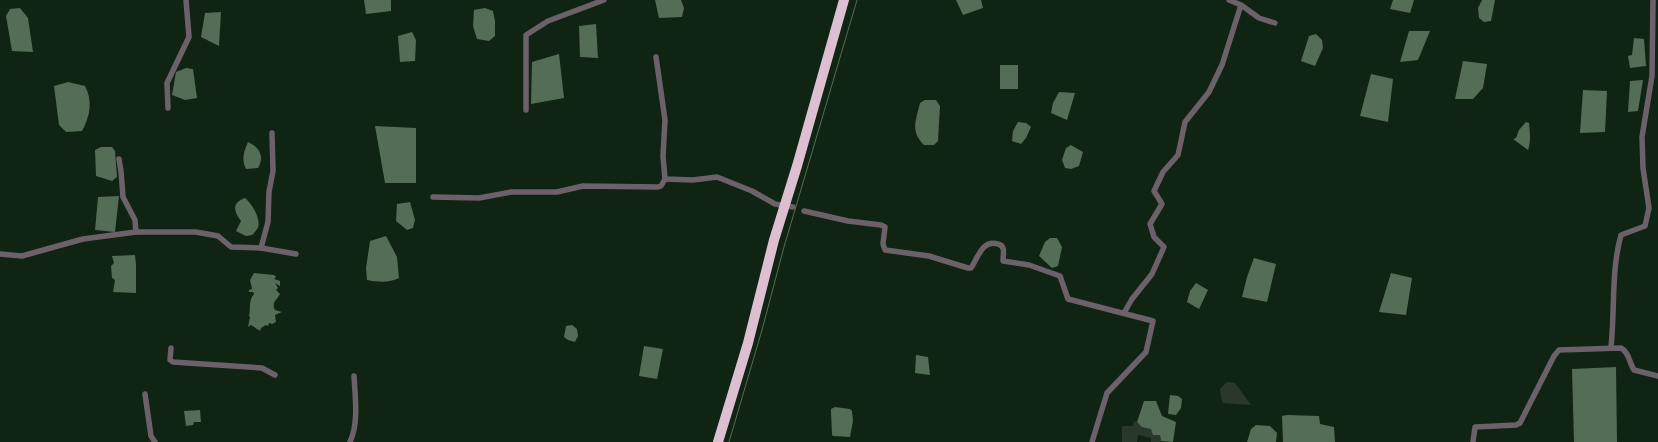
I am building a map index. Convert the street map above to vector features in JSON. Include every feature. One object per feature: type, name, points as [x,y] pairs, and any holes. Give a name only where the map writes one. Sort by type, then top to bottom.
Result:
[{"type":"highway","points":[[718,442],[745,352],[765,272],[789,207],[844,0]]},
{"type":"street","points":[[168,108],[167,83],[189,37],[186,0]]},
{"type":"street","points":[[526,110],[526,35],[548,21],[604,0]]},
{"type":"street","points":[[1229,0],[1241,5],[1259,18],[1275,23]]},
{"type":"street","points":[[1611,347],[1618,245],[1621,235],[1645,226],[1649,208],[1643,168],[1642,137],[1652,76],[1653,0]]},
{"type":"street","points":[[1124,313],[1132,299],[1152,274],[1164,247],[1154,238],[1150,224],[1162,204],[1154,191],[1163,172],[1178,155],[1185,122],[1209,92],[1222,65],[1241,5]]},
{"type":"street","points":[[433,197],[471,198],[512,192],[557,192],[583,186],[661,186],[665,179],[663,156],[665,120],[656,57]]},
{"type":"street","points":[[261,248],[268,222],[273,171],[272,132]]},
{"type":"street","points":[[118,159],[123,197],[135,220],[136,232]]},
{"type":"street","points":[[665,179],[693,180],[717,176],[752,191],[774,204],[789,207]]},
{"type":"street","points":[[804,210],[848,221],[881,225],[885,227],[883,244],[885,250],[929,256],[968,268],[974,265],[984,245],[997,243],[1004,248],[1003,260],[1029,265],[1060,276],[1068,299],[1152,321],[1146,352],[1107,393],[1092,442]]},
{"type":"street","points":[[0,254],[22,256],[83,239],[136,232],[196,232],[218,236],[231,247],[261,248],[296,254]]},
{"type":"street","points":[[1473,442],[1475,427],[1516,425],[1520,423],[1557,352],[1562,350],[1611,347],[1625,350],[1634,370],[1658,376]]},
{"type":"street","points":[[171,348],[170,360],[173,362],[262,368],[275,375]]},
{"type":"street","points":[[350,442],[355,413],[354,376]]},
{"type":"street","points":[[145,394],[151,436],[155,442]]},
{"type":"shaded area","points":[[364,0],[391,0],[391,11],[366,14]]},
{"type":"shaded area","points":[[655,0],[681,0],[684,8],[682,17],[659,18]]},
{"type":"shaded area","points":[[956,0],[981,0],[983,8],[963,15]]},
{"type":"shaded area","points":[[1393,0],[1414,0],[1410,13],[1390,9]]},
{"type":"shaded area","points":[[1482,0],[1495,0],[1491,21],[1484,22],[1479,18],[1478,8]]},
{"type":"shaded area","points":[[20,8],[28,18],[33,52],[12,51],[6,16],[10,9]]},
{"type":"shaded area","points":[[485,8],[493,11],[495,21],[495,36],[489,41],[477,39],[473,26],[474,10]]},
{"type":"shaded area","points":[[221,12],[219,46],[201,37],[205,13]]},
{"type":"shaded area","points":[[596,24],[598,58],[580,57],[579,26]]},
{"type":"shaded area","points":[[1409,31],[1430,31],[1418,60],[1400,62]]},
{"type":"shaded area","points":[[412,32],[416,40],[415,61],[400,62],[398,36]]},
{"type":"shaded area","points":[[1316,34],[1322,40],[1323,48],[1315,66],[1301,61],[1309,36]]},
{"type":"shaded area","points":[[1634,38],[1644,39],[1646,66],[1630,68],[1628,56],[1632,55]]},
{"type":"shaded area","points":[[559,54],[564,98],[531,104],[532,62]]},
{"type":"shaded area","points":[[1463,61],[1487,64],[1483,88],[1473,99],[1455,99]]},
{"type":"shaded area","points":[[1000,65],[1018,65],[1018,89],[1000,89]]},
{"type":"shaded area","points":[[186,68],[193,69],[197,98],[185,100],[172,95],[176,72]]},
{"type":"shaded area","points":[[1371,74],[1393,79],[1388,122],[1360,116]]},
{"type":"shaded area","points":[[1643,80],[1638,111],[1628,112],[1630,81]]},
{"type":"shaded area","points":[[68,82],[85,86],[89,97],[90,108],[82,131],[66,132],[59,125],[54,86]]},
{"type":"shaded area","points":[[1583,90],[1607,91],[1605,132],[1580,133]]},
{"type":"shaded area","points":[[1059,92],[1075,93],[1067,120],[1051,113],[1053,103]]},
{"type":"shaded area","points":[[925,100],[936,100],[940,106],[938,141],[934,145],[924,145],[917,135],[915,125],[920,103]]},
{"type":"shaded area","points":[[1018,122],[1026,123],[1031,127],[1021,144],[1012,141],[1013,131]]},
{"type":"shaded area","points":[[1526,122],[1529,123],[1530,130],[1528,150],[1513,139],[1516,138],[1519,130]]},
{"type":"shaded area","points":[[375,126],[416,128],[416,183],[385,183]]},
{"type":"shaded area","points":[[248,142],[260,152],[261,160],[258,168],[246,169],[244,165],[245,149]]},
{"type":"shaded area","points":[[1071,145],[1083,152],[1079,166],[1071,169],[1065,168],[1062,160],[1066,148]]},
{"type":"shaded area","points":[[101,147],[112,147],[115,151],[117,177],[112,181],[96,176],[95,150]]},
{"type":"shaded area","points":[[119,196],[115,232],[95,230],[98,197]]},
{"type":"shaded area","points":[[245,198],[255,212],[259,224],[253,235],[246,236],[236,231],[241,221],[235,211],[237,202]]},
{"type":"shaded area","points":[[410,202],[415,220],[413,228],[407,230],[396,221],[397,204]]},
{"type":"shaded area","points":[[386,236],[397,257],[399,278],[383,282],[367,280],[366,268],[370,241]]},
{"type":"shaded area","points":[[1050,238],[1057,238],[1062,247],[1058,266],[1052,268],[1039,256],[1045,242]]},
{"type":"shaded area","points":[[135,255],[136,293],[113,292],[115,280],[112,278],[111,266],[114,263],[112,256]]},
{"type":"shaded area","points":[[1254,258],[1276,264],[1267,302],[1242,297]]},
{"type":"shaded area","points":[[254,273],[274,275],[276,277],[274,279],[280,281],[280,286],[275,283],[278,288],[276,290],[280,294],[274,305],[275,310],[282,312],[275,315],[276,322],[269,323],[268,326],[266,325],[261,328],[260,331],[251,325],[248,327],[250,302],[254,294],[249,292],[252,289],[250,280]]},
{"type":"shaded area","points":[[1391,273],[1412,278],[1406,315],[1379,312]]},
{"type":"shaded area","points":[[1196,283],[1208,290],[1199,309],[1187,302],[1190,291]]},
{"type":"shaded area","points":[[572,325],[577,329],[578,336],[575,342],[564,337],[566,326]]},
{"type":"shaded area","points":[[644,346],[663,349],[657,379],[639,376]]},
{"type":"shaded area","points":[[916,355],[928,357],[930,375],[915,373]]},
{"type":"shaded area","points":[[1616,367],[1617,442],[1574,442],[1572,369]]},
{"type":"shaded area","points":[[1227,382],[1235,383],[1251,405],[1223,403],[1220,389]]},
{"type":"shaded area","points":[[1170,395],[1178,396],[1182,399],[1181,408],[1176,415],[1168,414]]},
{"type":"shaded area","points":[[1144,401],[1156,401],[1162,416],[1176,422],[1173,442],[1161,441],[1160,435],[1153,435],[1151,429],[1142,427],[1137,422]]},
{"type":"shaded area","points":[[835,407],[852,411],[853,421],[850,437],[832,435],[831,409]]},
{"type":"shaded area","points":[[200,410],[201,422],[194,422],[193,425],[186,426],[184,411]]},
{"type":"shaded area","points":[[1282,416],[1319,416],[1320,424],[1334,427],[1335,442],[1283,442]]},
{"type":"shaded area","points":[[1134,421],[1160,435],[1161,442],[1151,442],[1151,438],[1138,435],[1137,442],[1122,442],[1122,426],[1133,426]]},
{"type":"shaded area","points":[[1256,425],[1270,426],[1277,433],[1276,442],[1247,442],[1251,429]]},
{"type":"waterway","points":[[729,442],[857,0]]}]
